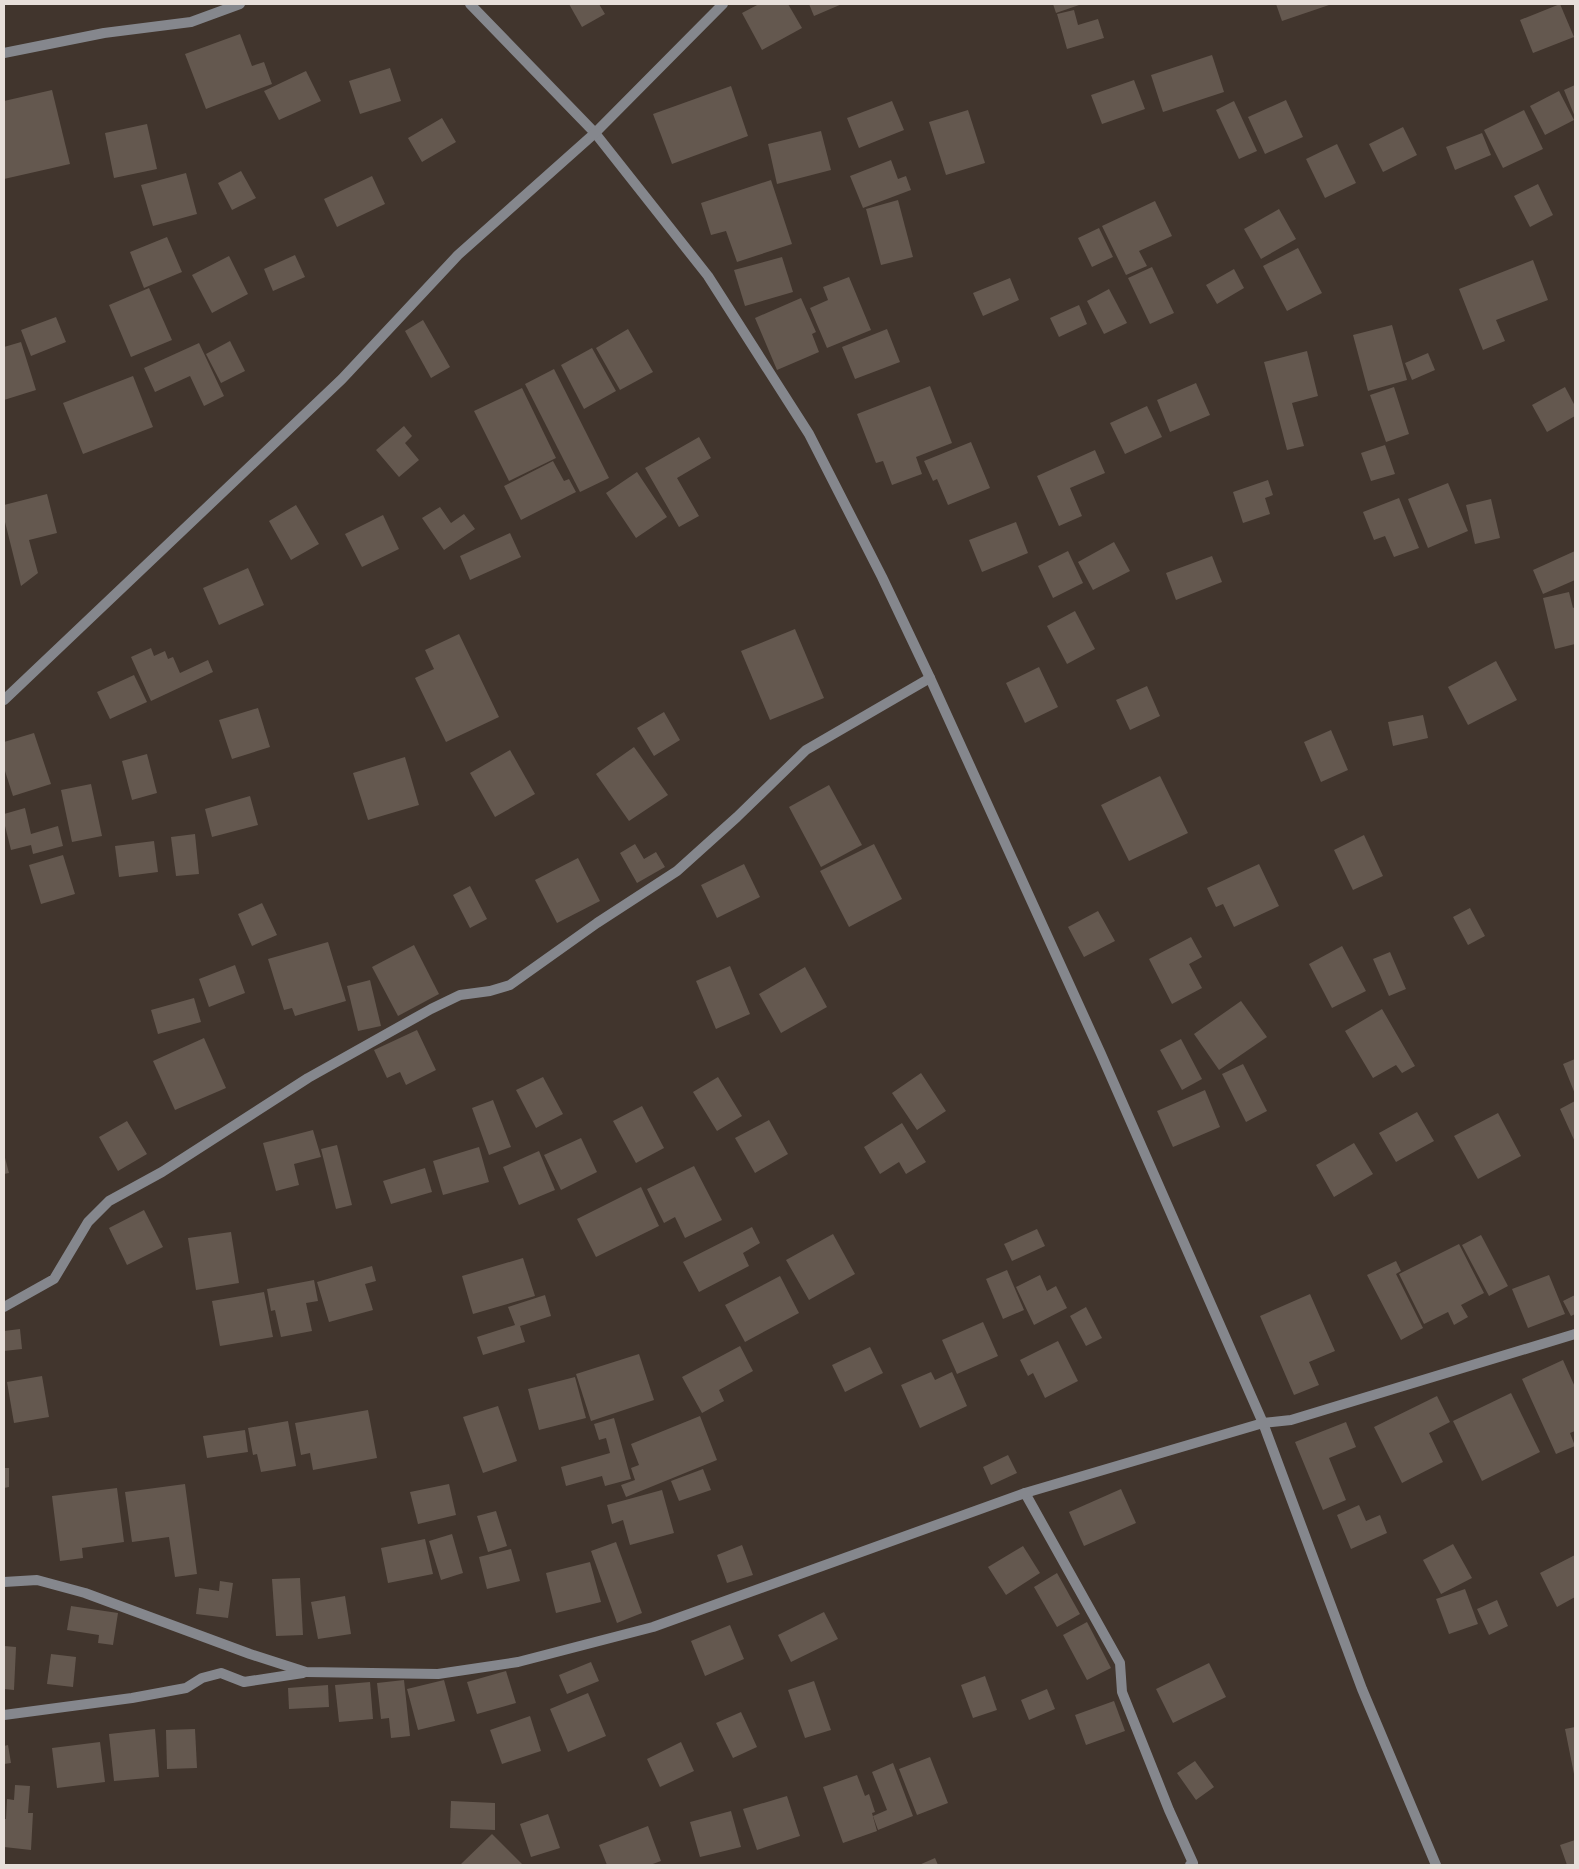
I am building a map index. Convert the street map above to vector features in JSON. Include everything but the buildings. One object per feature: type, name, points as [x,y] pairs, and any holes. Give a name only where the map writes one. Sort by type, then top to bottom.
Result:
[{"type":"street","points":[[4,53],[104,33],[191,22],[240,4]]},
{"type":"street","points":[[470,4],[595,133],[708,276],[809,434],[882,577],[930,678],[1101,1054],[1263,1423],[1362,1689],[1436,1865]]},
{"type":"street","points":[[4,700],[342,379],[458,255],[595,133],[723,4]]},
{"type":"street","points":[[4,1307],[54,1279],[88,1222],[109,1202],[162,1172],[308,1078],[423,1013],[460,995],[490,991],[510,985],[597,923],[677,871],[737,817],[806,750],[930,678]]},
{"type":"street","points":[[4,1715],[132,1698],[186,1688],[202,1678],[221,1674],[244,1682],[306,1672],[438,1674],[518,1662],[653,1626],[1025,1493],[1263,1423],[1291,1420],[1575,1334]]},
{"type":"street","points":[[1025,1493],[1120,1663],[1122,1692],[1169,1810],[1193,1863],[1190,1865]]},
{"type":"street","points":[[4,1582],[37,1580],[85,1593],[250,1654],[306,1672]]}]
